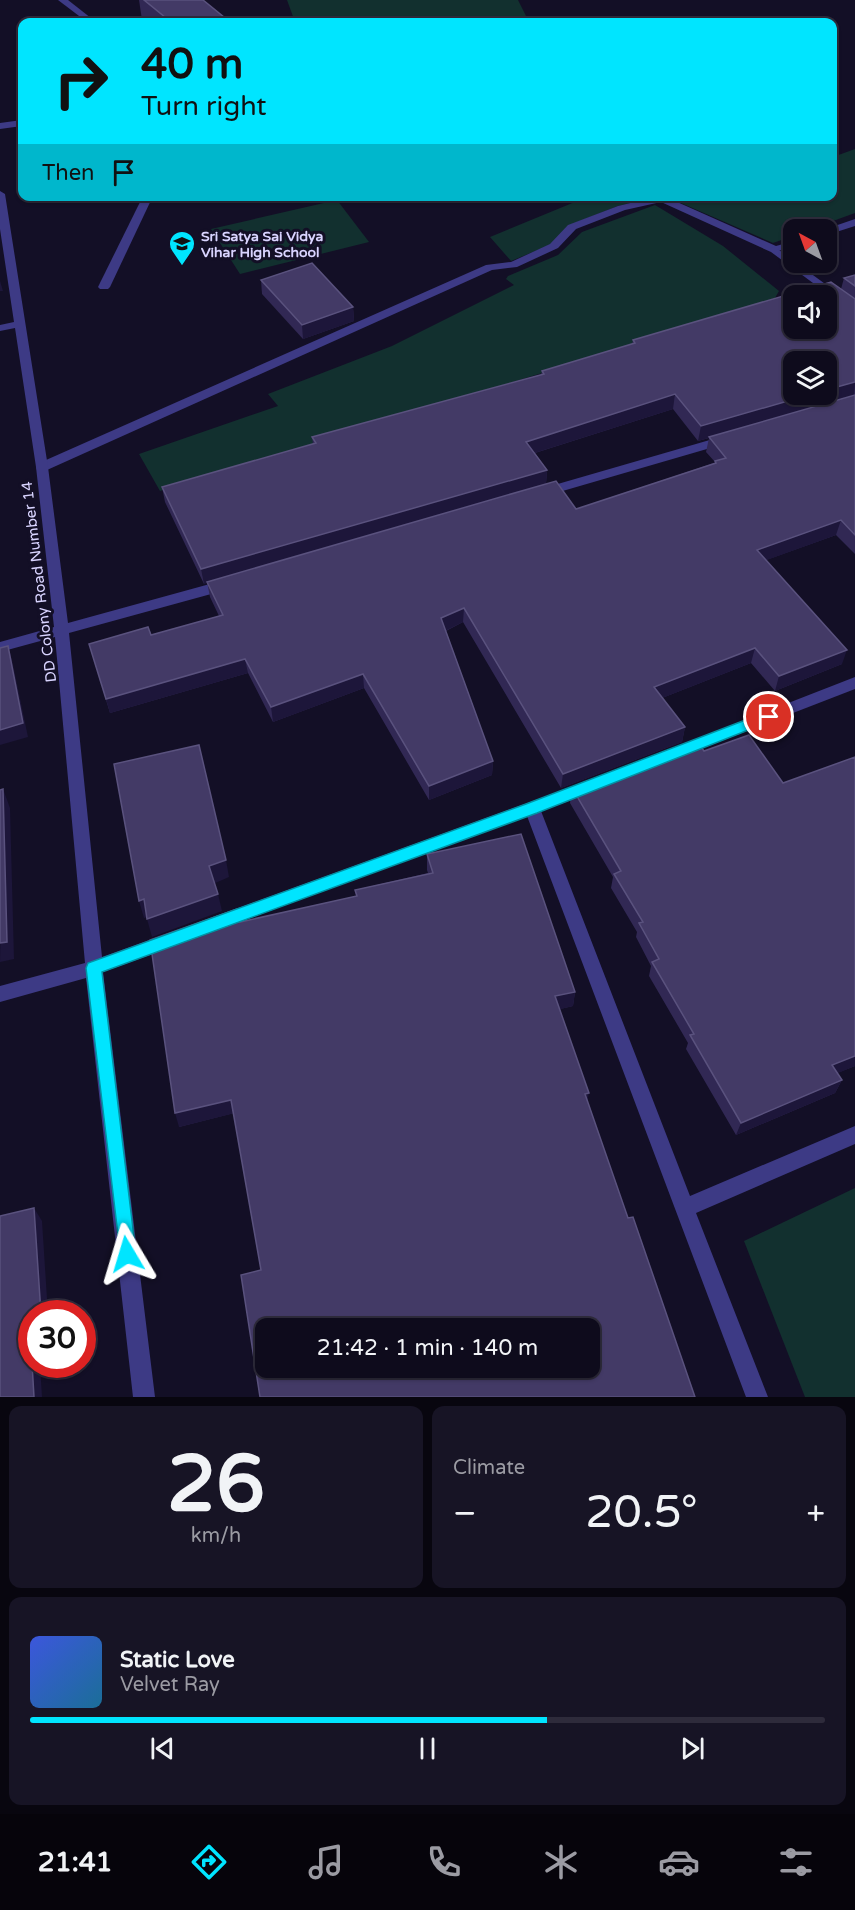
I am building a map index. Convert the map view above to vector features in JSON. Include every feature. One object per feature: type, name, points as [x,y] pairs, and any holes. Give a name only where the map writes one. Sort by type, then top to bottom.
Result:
[{"type":"street","points":[[62,0],[87,18]]},
{"type":"street","points":[[0,126],[18,124]]},
{"type":"street","name":"DD Colony Road Number 14","points":[[0,194],[42,467],[62,632],[94,968],[144,1397]]},
{"type":"street","points":[[104,287],[146,201]]},
{"type":"street","points":[[42,467],[490,267],[513,265],[554,246],[572,227],[622,208],[653,201]]},
{"type":"street","points":[[666,201],[775,250],[855,311]]},
{"type":"street","points":[[837,228],[855,222]]},
{"type":"street","points":[[775,250],[783,247]]},
{"type":"street","points":[[0,328],[20,324]]},
{"type":"street","points":[[533,495],[740,436]]},
{"type":"street","points":[[0,647],[62,632],[246,578]]},
{"type":"street","points":[[665,757],[855,683]]},
{"type":"street","points":[[206,927],[598,783]]},
{"type":"street","points":[[532,809],[757,1397]]},
{"type":"street","points":[[0,994],[94,968],[184,935]]},
{"type":"street","points":[[685,1208],[855,1135]]},
{"type":"green space","points":[[287,0],[518,0],[527,18],[294,18]]},
{"type":"green space","points":[[855,149],[855,213],[837,220],[783,219],[783,240],[773,243],[676,201],[837,201],[837,156]]},
{"type":"green space","points":[[338,201],[369,242],[240,274],[211,229]]},
{"type":"green space","points":[[577,201],[639,201],[618,206],[570,225],[550,245],[511,261],[490,237]]},
{"type":"green space","points":[[655,205],[723,246],[779,291],[775,298],[568,365],[160,491],[139,454],[278,406],[268,394],[392,346],[514,285],[506,279],[508,276],[558,255],[582,232]]},
{"type":"green space","points":[[855,1188],[855,1397],[805,1397],[744,1241]]},
{"type":"building","points":[[144,0],[203,0],[225,18],[166,18]]},
{"type":"building","points":[[312,263],[353,307],[302,325],[261,280]]},
{"type":"building","points":[[855,275],[855,286],[844,278]]},
{"type":"building","points":[[837,286],[855,299],[855,382],[837,387],[837,351],[783,351],[783,402],[701,426],[675,394],[526,442],[547,470],[201,569],[162,487],[316,443],[312,437],[544,374],[542,371],[635,343],[633,340],[783,296],[783,339],[837,339]]},
{"type":"building","points":[[855,395],[855,535],[841,520],[757,550],[847,650],[779,676],[755,648],[654,687],[685,727],[563,774],[464,608],[441,618],[493,761],[429,786],[363,674],[271,707],[245,659],[106,699],[89,644],[148,627],[151,635],[223,615],[207,582],[556,481],[576,509],[726,458],[709,437],[820,405],[837,405],[837,400]]},
{"type":"building","points":[[8,646],[23,723],[0,730],[0,648]]},
{"type":"building","points":[[749,735],[783,783],[855,757],[855,1056],[832,1065],[842,1080],[741,1123],[690,1035],[694,1034],[652,962],[659,959],[639,923],[643,922],[614,874],[621,871],[572,788],[696,740],[704,751]]},
{"type":"building","points":[[199,745],[226,860],[209,866],[218,894],[147,919],[144,899],[139,901],[114,764]]},
{"type":"building","points":[[3,789],[7,942],[0,943],[0,790]]},
{"type":"building","points":[[521,834],[575,992],[555,996],[589,1093],[585,1094],[628,1218],[633,1217],[695,1397],[260,1397],[257,1378],[600,1378],[600,1318],[255,1318],[255,1365],[241,1275],[261,1270],[231,1100],[175,1113],[150,940],[237,909],[240,922],[357,896],[355,890],[433,873],[427,854]]},
{"type":"building","points":[[34,1208],[40,1300],[18,1300],[18,1378],[33,1378],[34,1397],[0,1397],[0,1216]]},
{"type":"place","name":"Sri Satya Sai Vidya Vihar High School","points":[[182,267]]},
{"type":"route","points":[[127,1254],[94,968],[532,809],[769,717]]}]
